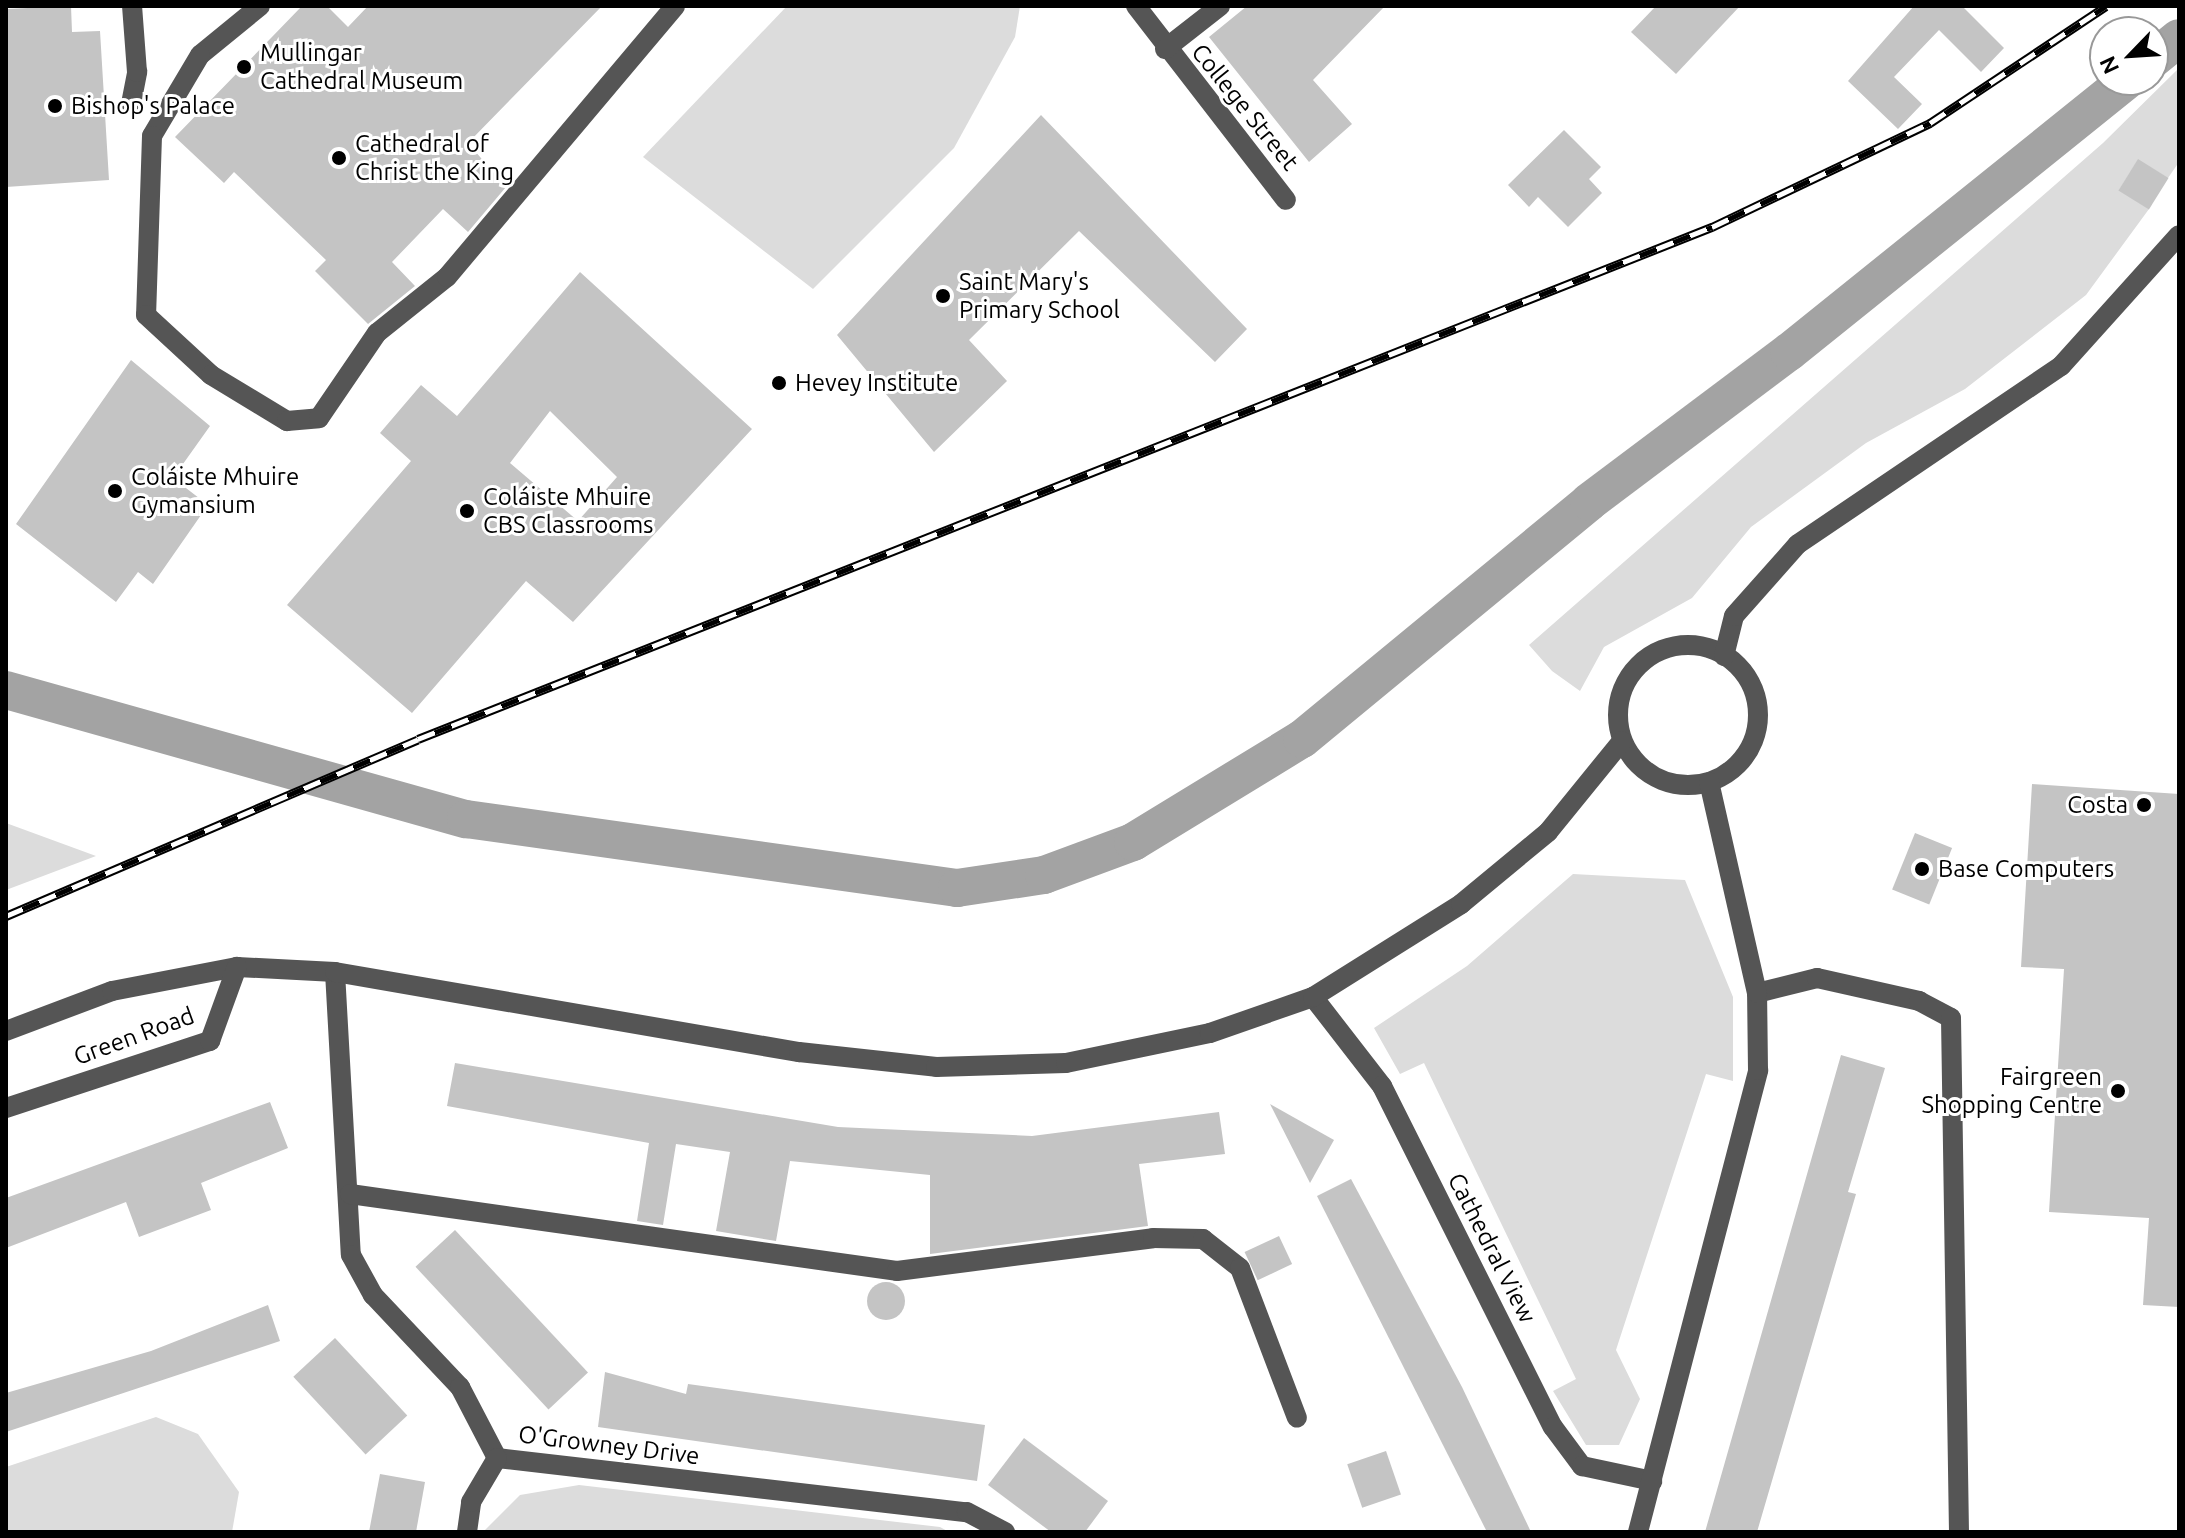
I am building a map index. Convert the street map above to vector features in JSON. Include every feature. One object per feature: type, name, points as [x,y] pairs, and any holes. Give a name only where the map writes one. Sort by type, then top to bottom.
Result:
[{"type":"street","points":[[131,104],[137,72],[132,6]]},
{"type":"street","points":[[260,6],[200,55],[152,136],[146,315],[211,375],[287,421],[319,418],[377,333],[447,277],[675,6]]},
{"type":"street","name":"College Street","points":[[1136,6],[1165,49],[1286,200]]},
{"type":"street","points":[[1165,49],[1220,6]]},
{"type":"street","points":[[1724,656],[1734,616],[1798,544],[2061,366],[2179,235]]},
{"type":"street","points":[[1685,645],[1724,656],[1752,688],[1756,731],[1747,753],[1709,782],[1662,781],[1622,741],[1620,697],[1643,662],[1685,645]]},
{"type":"street","name":"Green Road","points":[[6,1031],[112,991],[237,967],[335,972],[799,1052],[936,1067],[1066,1063],[1210,1033],[1313,997],[1461,904],[1548,832],[1622,741]]},
{"type":"street","points":[[1638,1532],[1754,1085],[1757,993],[1709,782]]},
{"type":"street","name":"Green Road","points":[[6,1108],[210,1041],[237,967]]},
{"type":"street","name":"O'Growney Drive","points":[[335,972],[350,1194],[351,1255],[373,1295],[460,1387],[497,1458],[967,1512],[1005,1532]]},
{"type":"street","points":[[1757,993],[1817,978],[1919,1001],[1951,1018],[1958,1293],[1959,1532]]},
{"type":"street","name":"Cathedral View","points":[[1313,997],[1382,1086],[1553,1427],[1582,1466],[1652,1481]]},
{"type":"street","points":[[350,1194],[897,1271],[1153,1238],[1203,1239],[1240,1268],[1297,1418]]},
{"type":"street","points":[[467,1532],[471,1502],[497,1458]]},
{"type":"shaded area","points":[[787,6],[1020,6],[1015,37],[954,148],[813,289],[643,157]]},
{"type":"shaded area","points":[[2179,68],[2179,162],[2168,178],[2138,160],[2119,190],[2149,209],[2086,295],[1965,389],[1866,443],[1751,527],[1692,598],[1604,647],[1580,691],[1552,671],[1529,645],[2103,143],[2151,96],[2169,96],[2169,78]]},
{"type":"shaded area","points":[[6,823],[96,856],[6,890]]},
{"type":"shaded area","points":[[1573,874],[1685,880],[1733,997],[1733,1081],[1706,1074],[1616,1350],[1640,1399],[1619,1445],[1586,1445],[1553,1391],[1576,1379],[1424,1063],[1400,1074],[1374,1028],[1467,966]]},
{"type":"shaded area","points":[[156,1417],[198,1434],[239,1492],[232,1532],[6,1532],[6,1467]]},
{"type":"shaded area","points":[[579,1485],[940,1527],[949,1532],[483,1532],[520,1495]]},
{"type":"building","name":"Bishop's Palace","points":[[71,6],[72,32],[100,31],[109,180],[6,187],[6,9]]},
{"type":"building","name":"Cathedral of Christ the King","points":[[302,6],[327,6],[348,27],[368,6],[602,6],[468,143],[506,187],[468,232],[443,209],[392,262],[415,286],[368,324],[315,271],[326,260],[234,172],[224,183],[175,137]]},
{"type":"building","points":[[1247,6],[1385,6],[1313,80],[1352,124],[1309,162],[1209,37]]},
{"type":"building","points":[[1656,6],[1740,6],[1676,74],[1631,32]]},
{"type":"building","points":[[1914,6],[1962,6],[2004,48],[1981,72],[1939,30],[1894,77],[1922,104],[1898,129],[1848,81]]},
{"type":"building","name":"Saint Mary's Primary School","points":[[1041,115],[1247,329],[1215,362],[1079,231],[969,340],[1007,381],[934,452],[837,335]]},
{"type":"building","points":[[1564,130],[1601,167],[1589,179],[1602,193],[1568,227],[1538,197],[1529,207],[1508,185]]},
{"type":"building","points":[[2138,159],[2169,178],[2149,209],[2118,190]]},
{"type":"building","points":[[580,272],[752,429],[573,622],[526,581],[412,713],[287,605],[411,461],[380,433],[421,385],[457,416]],"holes":[[[550,411],[617,477],[578,521],[510,463]]]},
{"type":"building","name":"Coláiste Mhuire Gymansium","points":[[131,360],[210,426],[173,478],[208,505],[153,584],[138,572],[116,602],[16,524]]},
{"type":"building","name":"Fairgreen Shopping Centre","points":[[2032,784],[2179,794],[2179,1307],[2143,1305],[2149,1218],[2049,1212],[2064,969],[2021,967]]},
{"type":"building","name":"Base Computers","points":[[1915,833],[1952,848],[1929,905],[1892,890]]},
{"type":"building","points":[[1841,1055],[1885,1068],[1848,1192],[1856,1194],[1757,1532],[1705,1532]]},
{"type":"building","points":[[455,1063],[838,1127],[1032,1136],[1219,1112],[1225,1154],[1139,1164],[1148,1226],[930,1254],[930,1175],[790,1161],[776,1241],[716,1231],[730,1152],[676,1144],[663,1225],[637,1221],[649,1143],[447,1106]]},
{"type":"building","points":[[270,1102],[288,1148],[201,1183],[211,1210],[139,1237],[126,1202],[6,1248],[6,1198]]},
{"type":"building","points":[[1270,1104],[1334,1140],[1310,1183]]},
{"type":"building","points":[[1351,1179],[1462,1387],[1531,1532],[1487,1532],[1317,1196]]},
{"type":"building","points":[[455,1230],[588,1373],[548,1409],[416,1267]]},
{"type":"building","points":[[1279,1236],[1292,1264],[1258,1280],[1245,1252]]},
{"type":"building","points":[[886,1282],[900,1287],[905,1301],[900,1315],[886,1320],[872,1315],[867,1301],[872,1287]]},
{"type":"building","points":[[268,1305],[280,1341],[6,1432],[6,1393],[151,1351]]},
{"type":"building","points":[[335,1338],[407,1416],[366,1454],[293,1377]]},
{"type":"building","points":[[605,1372],[686,1394],[688,1384],[985,1425],[977,1481],[598,1427]]},
{"type":"building","points":[[1024,1438],[1108,1501],[1085,1532],[1051,1532],[988,1485]]},
{"type":"building","points":[[1386,1451],[1401,1494],[1362,1508],[1347,1464]]},
{"type":"building","points":[[380,1474],[425,1482],[416,1532],[369,1532]]},
{"type":"waterway","points":[[2169,46],[2179,38]]},
{"type":"waterway","points":[[6,690],[466,819],[957,888],[1044,875],[1133,842],[1302,739],[1589,502],[1789,352],[2107,96]]},
{"type":"railway","points":[[6,916],[418,739],[1712,227],[1930,123],[2106,6]]},
{"type":"place","name":"Mullingar Cathedral Museum","points":[[244,67]]},
{"type":"place","name":"Bishop's Palace","points":[[55,106]]},
{"type":"place","name":"Cathedral of Christ the King","points":[[339,158]]},
{"type":"place","name":"Saint Mary's Primary School","points":[[943,296]]},
{"type":"place","name":"Hevey Institute","points":[[779,383]]},
{"type":"place","name":"Coláiste Mhuire Gymansium","points":[[115,491]]},
{"type":"place","name":"Coláiste Mhuire CBS Classrooms","points":[[467,511]]},
{"type":"place","name":"Costa","points":[[2144,805]]},
{"type":"place","name":"Base Computers","points":[[1922,869]]},
{"type":"place","name":"Fairgreen Shopping Centre","points":[[2118,1091]]}]
